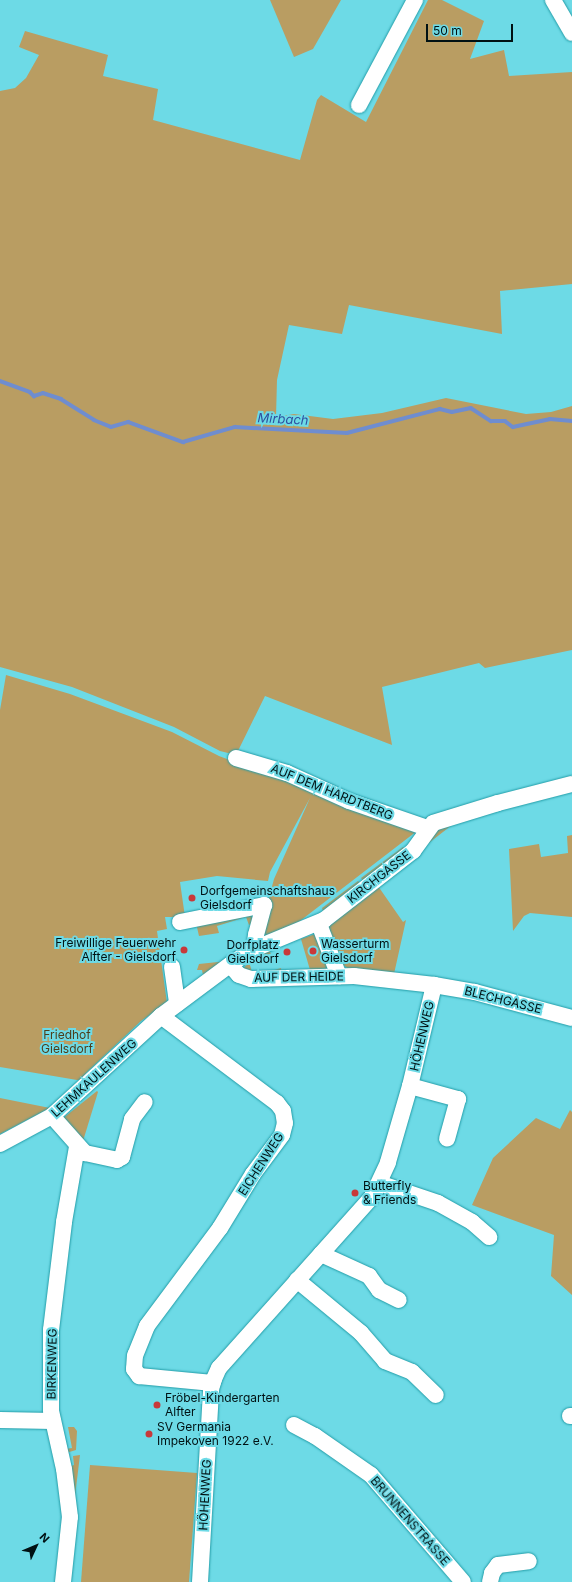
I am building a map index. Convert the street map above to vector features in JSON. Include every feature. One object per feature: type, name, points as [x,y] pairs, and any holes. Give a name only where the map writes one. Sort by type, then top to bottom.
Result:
[{"type":"street","points":[[359,105],[415,0]]},
{"type":"street","points":[[554,0],[572,33]]},
{"type":"street","name":"AUF DEM HARDTBERG","points":[[236,758],[287,773],[356,804],[427,828]]},
{"type":"street","points":[[427,828],[433,823],[474,809],[572,784]]},
{"type":"street","name":"KIRCHGASSE","points":[[230,965],[254,949],[319,924],[413,851],[427,828]]},
{"type":"street","points":[[180,922],[264,905],[254,949]]},
{"type":"street","points":[[319,924],[340,976]]},
{"type":"street","points":[[161,1016],[230,965]]},
{"type":"street","name":"AUF DER HEIDE","points":[[230,965],[239,975],[251,979],[340,976],[434,985]]},
{"type":"street","points":[[172,967],[177,1004]]},
{"type":"street","name":"BLECHGASSE","points":[[434,985],[475,992],[572,1018]]},
{"type":"street","name":"HÖHENWEG","points":[[200,1582],[213,1383],[219,1368],[363,1208],[379,1183],[388,1162],[410,1086],[434,985]]},
{"type":"street","name":"LEHMKAULENWEG","points":[[0,1144],[52,1116],[161,1016]]},
{"type":"street","name":"EICHENWEG","points":[[161,1016],[276,1103],[283,1111],[285,1124],[282,1135],[235,1205],[147,1326],[133,1364],[135,1373],[140,1376],[213,1383]]},
{"type":"street","name":"HÖHENWEG","points":[[410,1086],[458,1099],[448,1139]]},
{"type":"street","points":[[52,1116],[77,1147],[93,1157],[117,1160],[122,1157],[132,1119],[145,1102]]},
{"type":"street","name":"BIRKENWEG","points":[[63,1582],[70,1517],[64,1469],[53,1422],[51,1330],[64,1222],[77,1147]]},
{"type":"street","points":[[379,1183],[438,1203],[472,1222],[489,1237]]},
{"type":"street","points":[[321,1254],[369,1276],[379,1290],[399,1300]]},
{"type":"street","points":[[297,1280],[361,1333],[385,1361],[412,1372],[436,1395]]},
{"type":"street","points":[[0,1420],[53,1422]]},
{"type":"street","name":"BRUNNENSTRASSE","points":[[294,1425],[315,1436],[371,1475],[463,1582]]},
{"type":"street","points":[[490,1582],[498,1565],[529,1561]]},
{"type":"green space","points":[[270,0],[341,0],[313,49],[294,57]]},
{"type":"green space","points":[[428,0],[442,0],[484,21],[470,59],[504,50],[509,76],[572,72],[572,284],[500,291],[502,334],[349,305],[342,334],[289,325],[277,380],[276,417],[294,414],[333,419],[382,413],[446,398],[526,414],[551,412],[572,406],[572,650],[485,668],[479,663],[382,687],[392,745],[265,696],[236,755],[220,751],[174,727],[72,687],[0,667],[0,91],[15,88],[26,78],[39,55],[19,47],[25,31],[108,55],[103,76],[158,89],[153,120],[300,160],[317,100],[321,95],[366,122]]},
{"type":"green space","name":"Friedhof Gielsdorf","points":[[6,675],[70,694],[172,732],[219,756],[417,831],[296,924],[258,939],[274,879],[310,798],[270,872],[268,881],[217,876],[180,882],[185,917],[165,917],[167,929],[157,931],[167,1003],[141,1021],[86,1073],[83,1081],[0,1067],[0,710]]},
{"type":"green space","points":[[452,825],[425,846],[431,832]]},
{"type":"green space","points":[[572,835],[572,917],[530,913],[524,916],[513,931],[509,849],[539,844],[541,857],[568,853],[567,836]]},
{"type":"green space","points":[[403,847],[406,851],[365,883],[361,878]]},
{"type":"green space","points":[[358,881],[362,885],[324,915],[322,908]]},
{"type":"green space","points":[[378,886],[403,922],[406,920],[394,974],[349,969],[343,965],[329,937],[328,925]]},
{"type":"green space","points":[[254,909],[253,923],[249,925],[246,917],[217,926],[219,933],[199,936],[196,923]]},
{"type":"green space","points":[[315,934],[330,965],[325,970],[310,970],[301,939]]},
{"type":"green space","points":[[269,948],[271,955],[257,959],[258,963],[250,965],[252,972],[260,971],[261,974],[281,968],[282,974],[254,975],[243,968]]},
{"type":"green space","points":[[221,962],[203,975],[202,970],[197,970],[199,964]]},
{"type":"green space","points":[[97,1091],[98,1092],[83,1141],[62,1119]]},
{"type":"green space","points":[[0,1098],[50,1108],[0,1134]]},
{"type":"green space","points":[[570,1110],[572,1112],[572,1295],[551,1276],[554,1235],[472,1205],[493,1158],[536,1118],[560,1129]]},
{"type":"green space","points":[[68,1427],[74,1427],[77,1431],[76,1450],[66,1453],[65,1449],[72,1448]]},
{"type":"green space","points":[[80,1455],[75,1496],[71,1466],[74,1465],[73,1456]]},
{"type":"green space","points":[[90,1465],[197,1473],[189,1582],[81,1582]]},
{"type":"waterway","name":"Mirbach","points":[[0,381],[30,392],[34,396],[43,393],[61,399],[94,420],[111,427],[128,422],[183,442],[235,427],[347,433],[440,409],[452,412],[471,408],[491,421],[505,421],[513,427],[550,419],[572,421]]},
{"type":"place","name":"Dorfgemeinschaftshaus Gielsdorf","points":[[192,898]]},
{"type":"place","name":"Freiwillige Feuerwehr Alfter - Gielsdorf","points":[[184,950]]},
{"type":"place","name":"Wasserturm Gielsdorf","points":[[313,951]]},
{"type":"place","name":"Dorfplatz Gielsdorf","points":[[287,952]]},
{"type":"place","name":"Butterfly & Friends","points":[[355,1193]]},
{"type":"place","name":"Fröbel-Kindergarten Alfter","points":[[157,1405]]},
{"type":"place","name":"SV Germania Impekoven 1922 e.V.","points":[[149,1434]]}]
